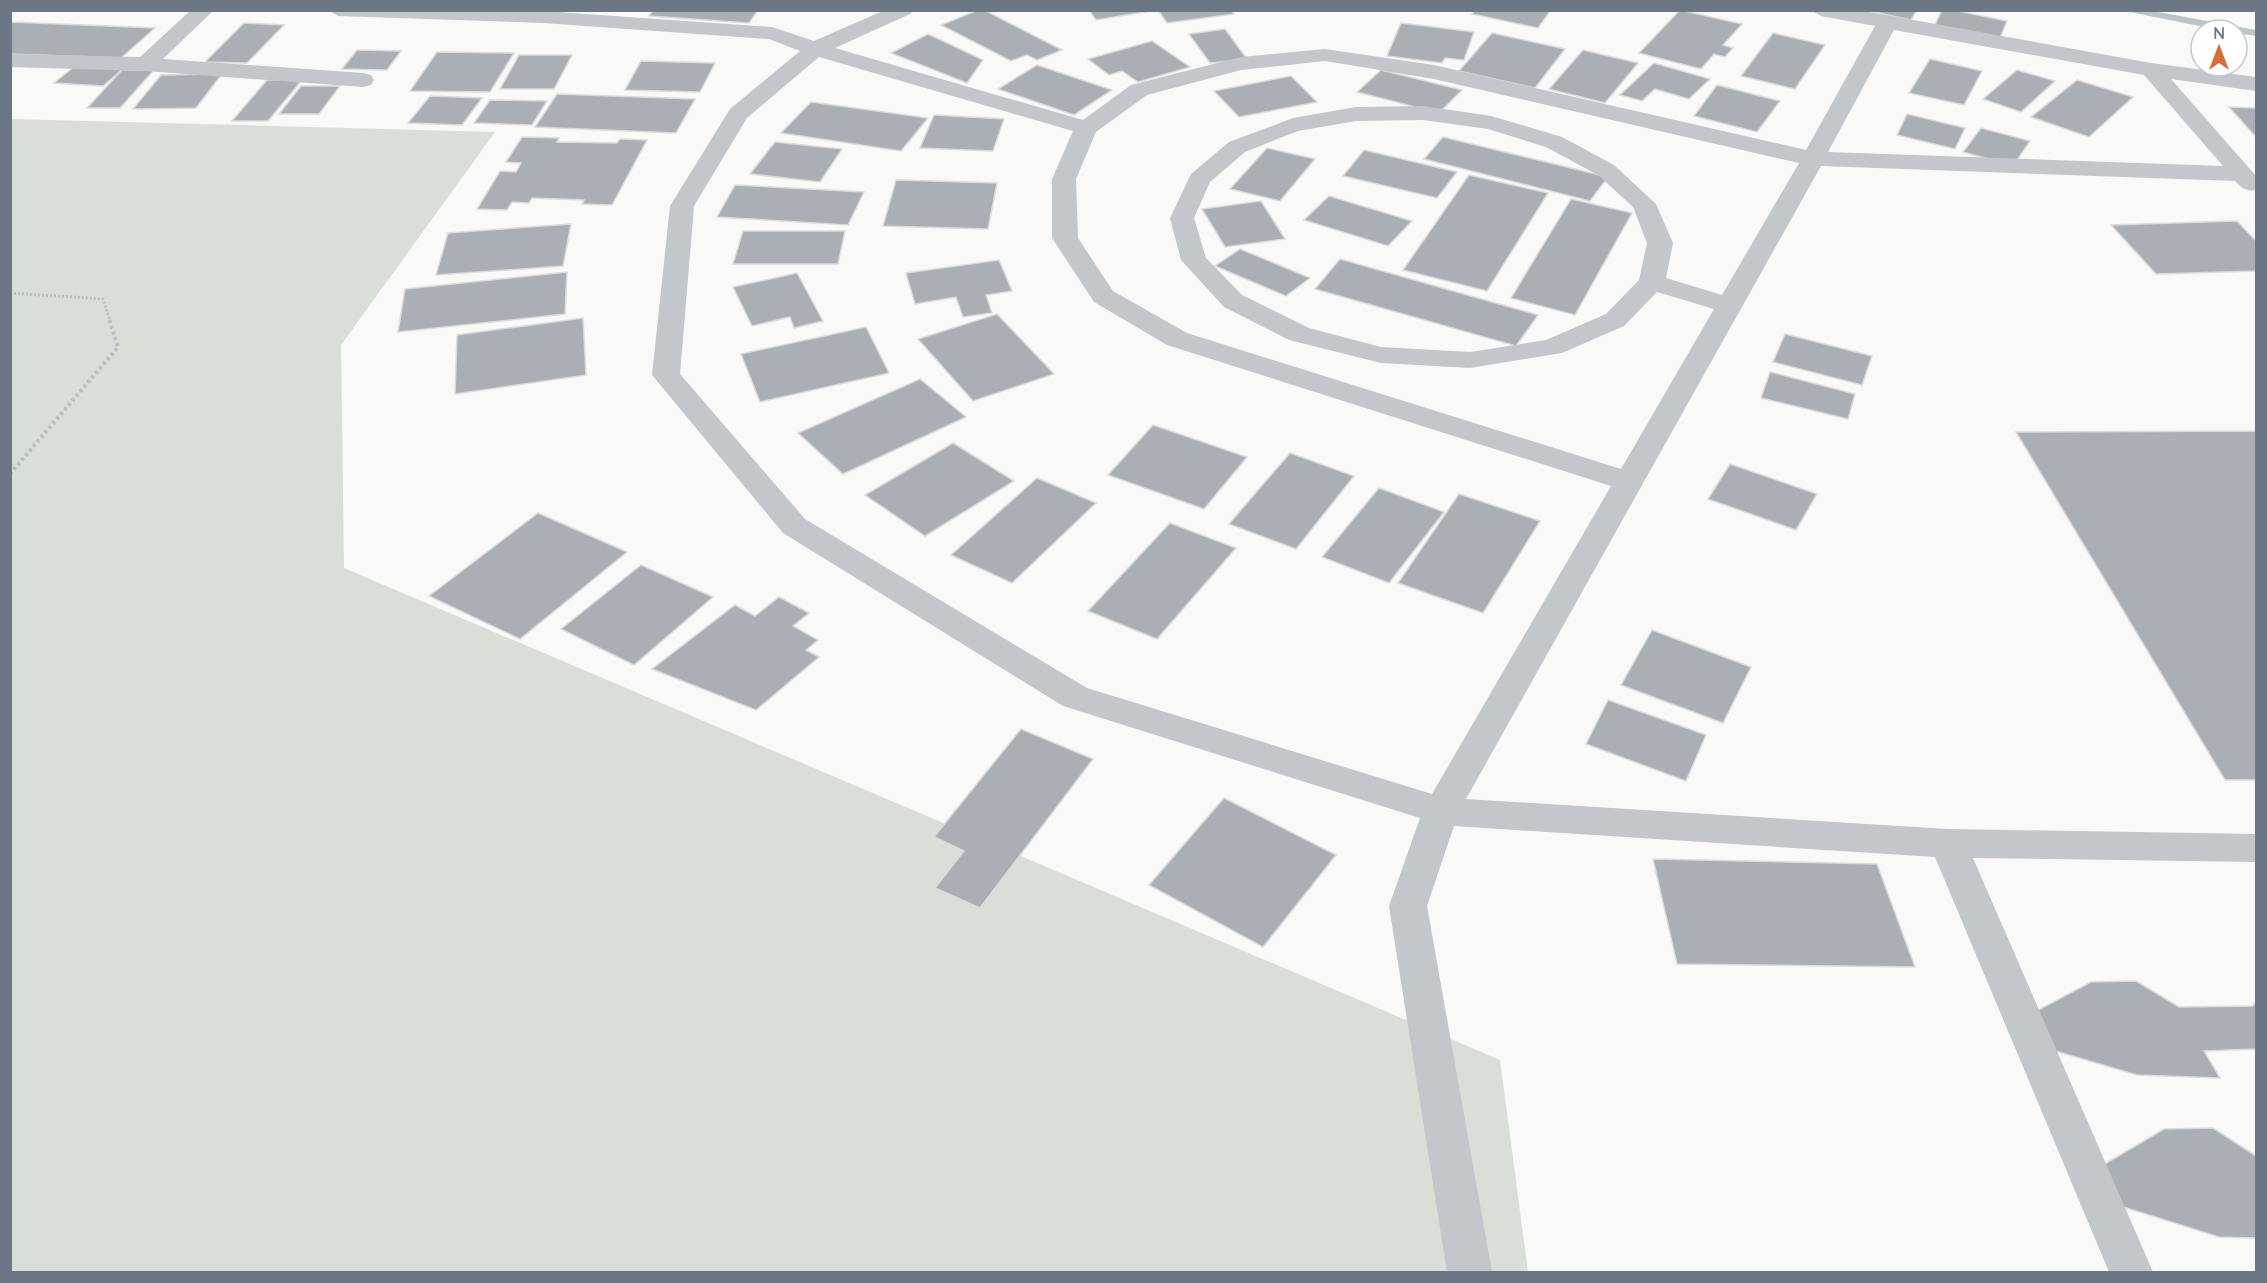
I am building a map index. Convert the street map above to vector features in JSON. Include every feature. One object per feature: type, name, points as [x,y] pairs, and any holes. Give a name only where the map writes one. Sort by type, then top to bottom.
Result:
[{"type":"street","points":[[145,64],[204,10]]},
{"type":"street","points":[[338,10],[547,14],[772,33],[815,49],[1086,128]]},
{"type":"street","points":[[903,10],[815,49],[738,114],[682,206],[666,375],[794,526],[1075,697],[1441,811],[1948,843],[2256,848]]},
{"type":"street","points":[[1821,10],[2151,70],[2256,84]]},
{"type":"street","points":[[1469,1272],[1408,906],[1441,811],[1627,481],[1813,159],[1887,23]]},
{"type":"street","points":[[1627,481],[1177,339],[1103,296],[1065,238],[1064,179],[1086,128],[1139,90],[1241,64],[1325,55],[1434,72],[1813,159],[2250,182]]},
{"type":"street","points":[[10,60],[145,64],[363,80]]},
{"type":"street","points":[[2151,70],[2250,182]]},
{"type":"street","points":[[1356,114],[1435,115],[1491,123],[1554,142],[1606,170],[1644,204],[1656,233],[1659,243],[1652,282],[1615,320],[1552,347],[1470,360],[1381,355],[1299,334],[1233,301],[1194,260],[1182,218],[1198,179],[1237,147],[1293,125],[1356,114]]},
{"type":"street","points":[[1652,282],[1729,305]]},
{"type":"street","points":[[1948,843],[2131,1272]]},
{"type":"path","points":[[10,293],[103,299],[118,347],[10,474]]},
{"type":"shaded area","points":[[11,119],[495,132],[341,345],[344,568],[1500,1060],[1528,1272],[11,1272]]},
{"type":"building","points":[[653,10],[758,10],[749,23],[649,16]]},
{"type":"building","points":[[978,10],[984,10],[1062,50],[1037,60],[1027,55],[1011,61],[941,25]]},
{"type":"building","points":[[1089,10],[1144,10],[1145,12],[1096,20]]},
{"type":"building","points":[[1158,10],[1231,10],[1234,14],[1167,23]]},
{"type":"building","points":[[1475,10],[1551,10],[1538,28],[1472,14]]},
{"type":"building","points":[[1680,10],[1742,24],[1723,45],[1733,48],[1725,57],[1714,54],[1701,69],[1639,53]]},
{"type":"building","points":[[1866,10],[1917,10],[1911,20]]},
{"type":"building","points":[[1942,10],[1953,10],[2007,21],[2000,38],[1935,25]]},
{"type":"building","points":[[10,22],[155,28],[121,58],[10,54]]},
{"type":"building","points":[[244,23],[284,25],[247,63],[205,62]]},
{"type":"building","points":[[1401,23],[1474,32],[1464,60],[1445,58],[1442,63],[1387,56]]},
{"type":"building","points":[[1225,29],[1247,59],[1210,63],[1189,34]]},
{"type":"building","points":[[1492,33],[1565,49],[1535,88],[1459,71]]},
{"type":"building","points":[[1773,33],[1825,45],[1795,89],[1741,76]]},
{"type":"building","points":[[928,34],[983,60],[967,83],[891,53]]},
{"type":"building","points":[[1152,41],[1190,67],[1138,82],[1122,71],[1109,75],[1088,59]]},
{"type":"building","points":[[357,50],[401,51],[387,70],[342,69]]},
{"type":"building","points":[[1583,50],[1638,63],[1605,103],[1549,89]]},
{"type":"building","points":[[437,52],[514,53],[490,92],[410,91]]},
{"type":"building","points":[[519,55],[572,55],[554,89],[500,89]]},
{"type":"building","points":[[1930,59],[1982,71],[1964,105],[1909,93]]},
{"type":"building","points":[[641,61],[715,63],[700,92],[625,90]]},
{"type":"building","points":[[1654,63],[1710,79],[1689,99],[1655,89],[1642,101],[1620,95]]},
{"type":"building","points":[[1037,65],[1112,90],[1074,115],[998,89]]},
{"type":"building","points":[[75,66],[123,69],[103,86],[54,83]]},
{"type":"building","points":[[122,70],[154,70],[120,108],[87,108]]},
{"type":"building","points":[[1381,70],[1462,90],[1439,113],[1357,92]]},
{"type":"building","points":[[2017,70],[2055,81],[2021,112],[1983,99]]},
{"type":"building","points":[[222,74],[196,108],[133,109],[161,75]]},
{"type":"building","points":[[1291,76],[1317,102],[1239,117],[1214,91]]},
{"type":"building","points":[[267,80],[302,80],[268,121],[232,121]]},
{"type":"building","points":[[2077,80],[2133,97],[2089,137],[2031,117]]},
{"type":"building","points":[[1717,85],[1780,101],[1757,132],[1694,116]]},
{"type":"building","points":[[301,86],[340,86],[319,114],[279,114]]},
{"type":"building","points":[[557,94],[695,99],[676,133],[535,127]]},
{"type":"building","points":[[430,96],[482,98],[462,125],[408,123]]},
{"type":"building","points":[[490,100],[547,101],[532,125],[474,123]]},
{"type":"building","points":[[811,102],[928,118],[901,151],[781,133]]},
{"type":"building","points":[[2229,107],[2256,108],[2256,137]]},
{"type":"building","points":[[1907,114],[1965,128],[1955,149],[1897,135]]},
{"type":"building","points":[[934,115],[1004,119],[993,151],[920,148]]},
{"type":"building","points":[[1981,128],[2030,141],[2013,166],[1963,152]]},
{"type":"building","points":[[522,137],[559,138],[557,142],[617,143],[620,139],[647,140],[612,205],[582,204],[584,200],[532,198],[529,203],[512,202],[507,210],[477,209],[500,171],[516,172],[521,163],[506,162]]},
{"type":"building","points":[[1443,137],[1608,177],[1590,201],[1424,159]]},
{"type":"building","points":[[775,142],[842,149],[820,182],[750,174]]},
{"type":"building","points":[[1267,148],[1315,159],[1280,201],[1230,189]]},
{"type":"building","points":[[1364,150],[1457,172],[1437,198],[1343,176]]},
{"type":"building","points":[[1469,175],[1548,193],[1487,291],[1403,270]]},
{"type":"building","points":[[896,180],[997,183],[988,229],[883,226]]},
{"type":"building","points":[[735,185],[864,192],[848,225],[717,217]]},
{"type":"building","points":[[1329,196],[1412,221],[1388,246],[1304,220]]},
{"type":"building","points":[[1571,199],[1632,213],[1575,315],[1511,298]]},
{"type":"building","points":[[1261,201],[1285,239],[1225,247],[1202,209]]},
{"type":"building","points":[[2237,221],[2256,241],[2256,271],[2156,274],[2111,225]]},
{"type":"building","points":[[571,224],[563,266],[436,275],[448,233]]},
{"type":"building","points":[[743,231],[845,231],[838,264],[733,264]]},
{"type":"building","points":[[1240,249],[1310,278],[1286,296],[1215,266]]},
{"type":"building","points":[[1340,259],[1538,315],[1516,346],[1315,289]]},
{"type":"building","points":[[999,260],[1012,291],[986,295],[992,313],[963,317],[956,297],[915,304],[906,273]]},
{"type":"building","points":[[567,272],[565,314],[398,332],[405,289]]},
{"type":"building","points":[[797,273],[823,321],[794,328],[790,317],[752,326],[733,287]]},
{"type":"building","points":[[997,314],[1054,374],[973,401],[918,339]]},
{"type":"building","points":[[583,318],[586,375],[455,394],[457,335]]},
{"type":"building","points":[[866,327],[889,373],[760,402],[741,354]]},
{"type":"building","points":[[1785,334],[1872,356],[1862,385],[1773,362]]},
{"type":"building","points":[[1770,372],[1855,394],[1848,419],[1761,398]]},
{"type":"building","points":[[920,379],[966,417],[843,474],[798,433]]},
{"type":"building","points":[[1153,425],[1247,457],[1204,509],[1108,475]]},
{"type":"building","points":[[2256,431],[2256,780],[2225,780],[2016,432]]},
{"type":"building","points":[[953,443],[1014,481],[925,536],[865,495]]},
{"type":"building","points":[[1290,453],[1354,476],[1296,549],[1229,524]]},
{"type":"building","points":[[1730,464],[1817,494],[1796,530],[1708,499]]},
{"type":"building","points":[[1037,478],[1096,503],[1012,583],[951,555]]},
{"type":"building","points":[[1379,488],[1444,512],[1389,583],[1322,557]]},
{"type":"building","points":[[1459,494],[1540,521],[1483,613],[1398,583]]},
{"type":"building","points":[[538,513],[627,552],[520,639],[429,596]]},
{"type":"building","points":[[1170,523],[1236,548],[1157,639],[1088,611]]},
{"type":"building","points":[[641,565],[713,597],[634,665],[561,629]]},
{"type":"building","points":[[779,597],[809,613],[793,626],[818,640],[806,650],[819,657],[756,710],[652,669],[735,605],[755,616]]},
{"type":"building","points":[[1652,630],[1751,667],[1723,723],[1621,685]]},
{"type":"building","points":[[1608,700],[1706,735],[1686,781],[1586,744]]},
{"type":"building","points":[[1021,729],[1093,759],[980,908],[935,888],[964,851],[934,837]]},
{"type":"building","points":[[1224,798],[1336,855],[1263,947],[1149,885]]},
{"type":"building","points":[[1653,859],[1877,864],[1915,967],[1677,964]]},
{"type":"building","points":[[2136,981],[2179,1007],[2253,1006],[2256,1001],[2256,1049],[2204,1051],[2220,1078],[2137,1075],[2042,1047],[2027,1016],[2091,982]]},
{"type":"building","points":[[2213,1128],[2256,1156],[2256,1238],[2219,1237],[2114,1204],[2098,1168],[2164,1129]]},
{"type":"waterway","points":[[2125,10],[2256,33]]}]
